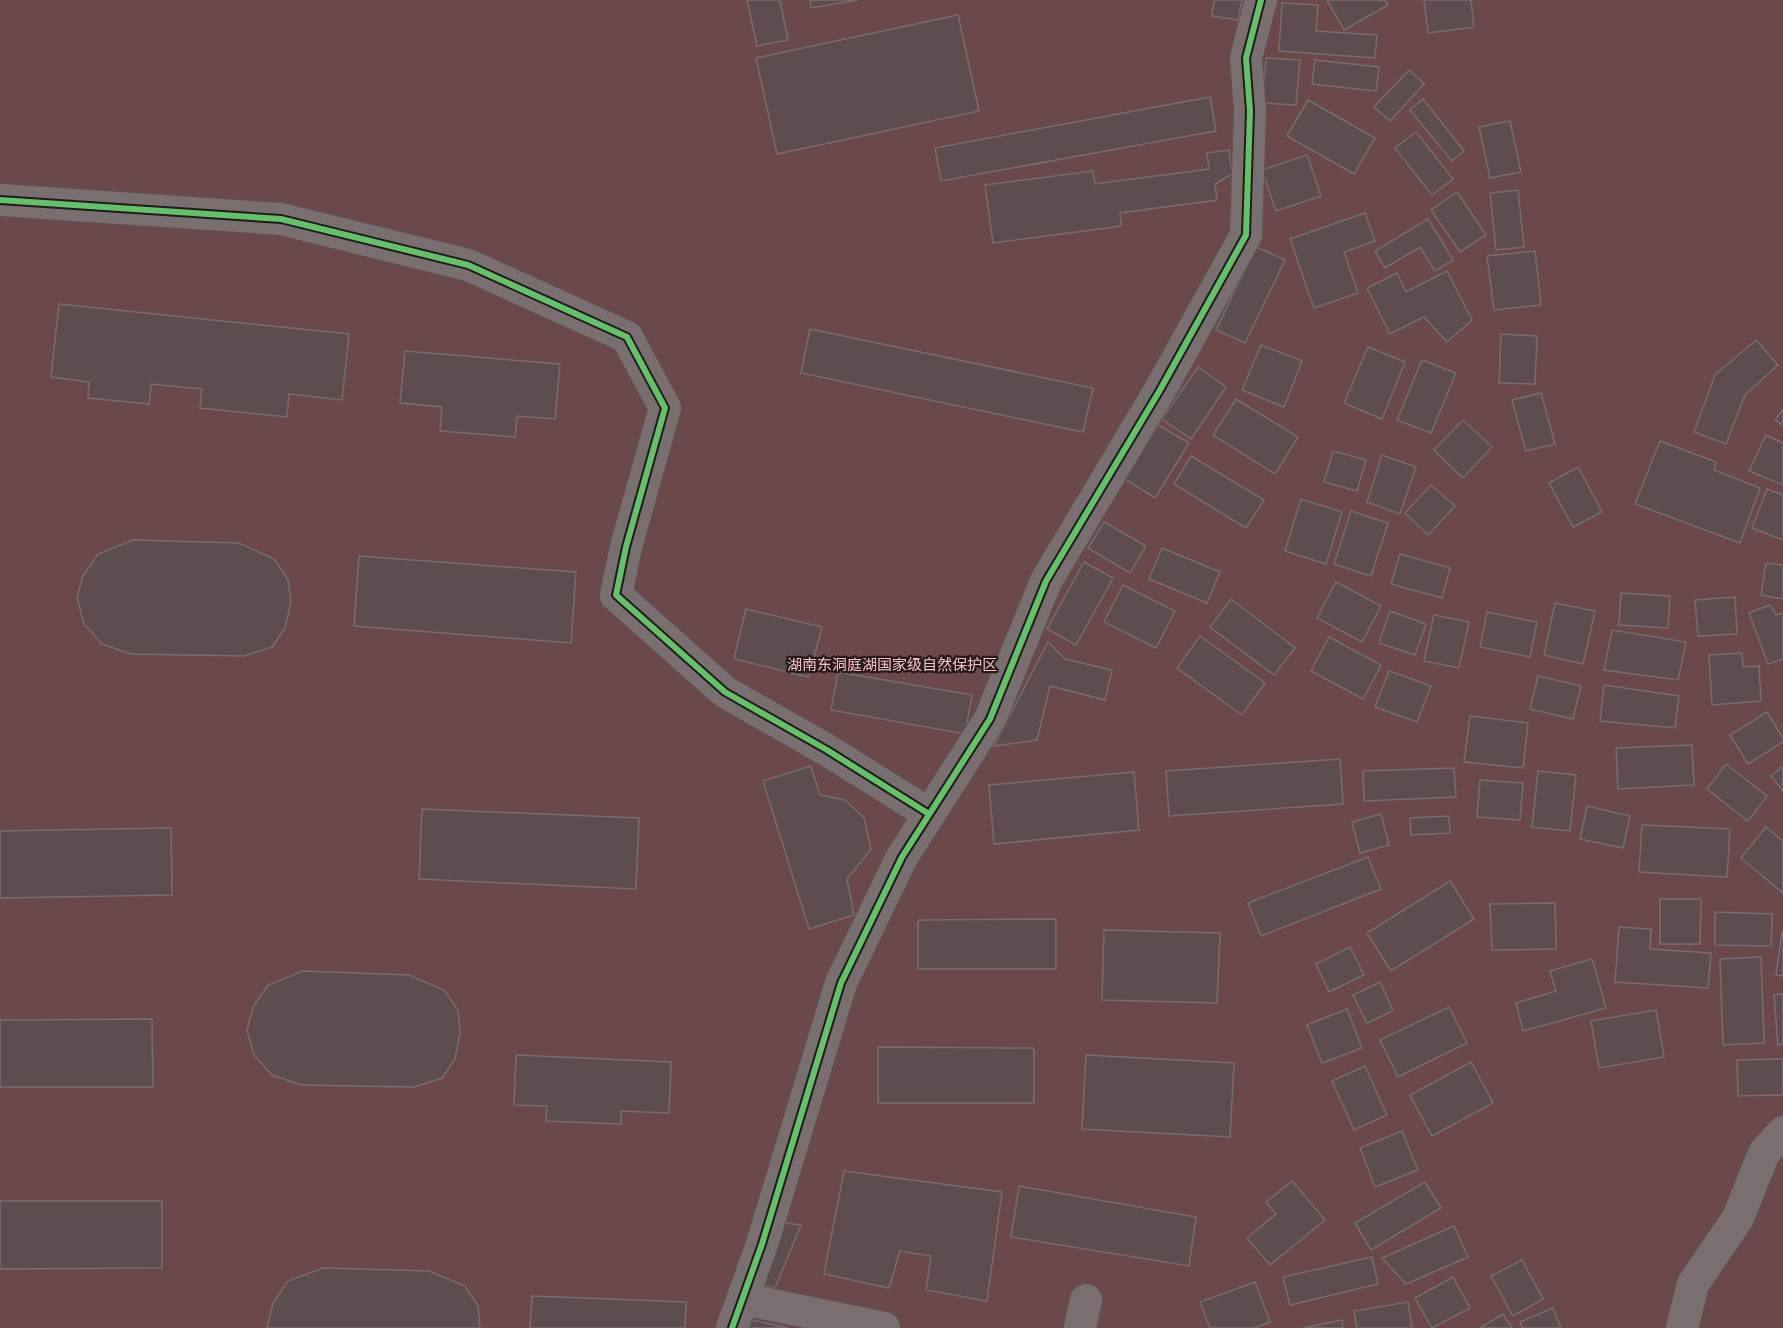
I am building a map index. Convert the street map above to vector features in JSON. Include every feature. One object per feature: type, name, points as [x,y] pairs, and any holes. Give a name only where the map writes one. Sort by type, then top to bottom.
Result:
[{"type":"street","points":[[884,1328],[737,1314],[762,1244],[841,983],[902,857],[990,720],[1046,581],[1160,390],[1246,235],[1250,111],[1246,58],[1261,0]]},
{"type":"street","points":[[0,200],[281,219],[468,265],[627,337],[665,408],[626,548],[616,595],[725,692],[827,750],[929,814]]},
{"type":"street","points":[[1682,1328],[1693,1284],[1738,1218],[1764,1154],[1783,1132]]},
{"type":"green space","name":"湖南东洞庭湖国家级自然保护区","points":[[0,0],[1783,0],[1783,1328],[0,1328]]},
{"type":"building","points":[[747,0],[780,0],[788,40],[757,46]]},
{"type":"building","points":[[810,0],[858,0],[811,8]]},
{"type":"building","points":[[1214,0],[1242,0],[1238,20],[1212,16]]},
{"type":"building","points":[[1327,0],[1385,0],[1388,5],[1344,30]]},
{"type":"building","points":[[1424,0],[1471,0],[1474,27],[1428,33]]},
{"type":"building","points":[[1282,3],[1318,5],[1316,31],[1377,35],[1375,58],[1279,51]]},
{"type":"building","points":[[958,15],[979,111],[777,154],[756,58]]},
{"type":"building","points":[[1266,58],[1300,60],[1296,105],[1263,103]]},
{"type":"building","points":[[1315,60],[1379,67],[1376,91],[1312,84]]},
{"type":"building","points":[[1409,70],[1424,84],[1390,121],[1374,107]]},
{"type":"building","points":[[1210,97],[1216,131],[941,181],[935,148]]},
{"type":"building","points":[[1423,99],[1464,151],[1452,161],[1410,110]]},
{"type":"building","points":[[1308,100],[1375,138],[1354,174],[1287,136]]},
{"type":"building","points":[[1510,121],[1521,172],[1490,178],[1479,127]]},
{"type":"building","points":[[1416,132],[1453,179],[1432,195],[1395,148]]},
{"type":"building","points":[[1229,150],[1232,174],[1215,184],[1217,200],[1120,213],[1121,226],[993,243],[985,185],[1093,171],[1095,184],[1209,169],[1207,153]]},
{"type":"building","points":[[1307,155],[1321,196],[1276,211],[1262,170]]},
{"type":"building","points":[[1518,190],[1524,247],[1496,250],[1490,193]]},
{"type":"building","points":[[1457,192],[1486,235],[1460,252],[1431,210]]},
{"type":"building","points":[[1365,213],[1375,241],[1344,252],[1358,293],[1314,308],[1290,239]]},
{"type":"building","points":[[1428,219],[1453,260],[1435,271],[1420,247],[1385,268],[1375,251]]},
{"type":"building","points":[[1256,247],[1285,260],[1245,343],[1216,330]]},
{"type":"building","points":[[1535,251],[1541,305],[1494,310],[1487,256]]},
{"type":"building","points":[[1447,271],[1472,320],[1447,342],[1424,317],[1390,334],[1367,288],[1397,273],[1406,292]]},
{"type":"building","points":[[59,304],[349,334],[342,400],[289,394],[287,417],[200,408],[202,389],[151,384],[149,404],[88,398],[89,382],[51,377]]},
{"type":"building","points":[[810,329],[1093,388],[1083,432],[801,373]]},
{"type":"building","points":[[1501,334],[1537,336],[1535,384],[1499,383]]},
{"type":"building","points":[[1756,340],[1778,365],[1745,395],[1726,444],[1694,432],[1715,375]]},
{"type":"building","points":[[1261,345],[1302,361],[1284,407],[1242,390]]},
{"type":"building","points":[[1368,347],[1405,362],[1382,419],[1344,403]]},
{"type":"building","points":[[405,351],[560,364],[555,419],[517,416],[515,437],[440,431],[442,407],[400,403]]},
{"type":"building","points":[[1422,360],[1456,373],[1431,433],[1397,420]]},
{"type":"building","points":[[1198,367],[1226,387],[1191,439],[1162,419]]},
{"type":"building","points":[[1541,393],[1555,444],[1526,451],[1512,400]]},
{"type":"building","points":[[1236,399],[1298,437],[1275,474],[1213,435]]},
{"type":"building","points":[[1783,410],[1783,425],[1775,420]]},
{"type":"building","points":[[1463,420],[1492,447],[1463,478],[1434,450]]},
{"type":"building","points":[[1158,425],[1189,443],[1155,498],[1125,479]]},
{"type":"building","points":[[1766,435],[1783,443],[1783,485],[1749,471]]},
{"type":"building","points":[[1660,441],[1716,462],[1714,470],[1760,488],[1740,543],[1635,504]]},
{"type":"building","points":[[1333,451],[1366,460],[1357,491],[1324,482]]},
{"type":"building","points":[[1382,455],[1416,467],[1400,514],[1367,502]]},
{"type":"building","points":[[1191,456],[1264,500],[1246,528],[1174,484]]},
{"type":"building","points":[[1578,467],[1602,512],[1573,527],[1549,483]]},
{"type":"building","points":[[1431,485],[1455,506],[1428,535],[1405,513]]},
{"type":"building","points":[[1767,489],[1783,495],[1783,540],[1752,528]]},
{"type":"building","points":[[1301,499],[1342,512],[1326,564],[1285,551]]},
{"type":"building","points":[[1351,511],[1388,523],[1371,576],[1334,564]]},
{"type":"building","points":[[1104,522],[1146,546],[1130,573],[1088,548]]},
{"type":"building","points":[[133,540],[239,543],[274,559],[288,579],[291,602],[285,628],[272,647],[244,656],[131,654],[102,644],[84,624],[77,598],[83,576],[98,554]]},
{"type":"building","points":[[1162,548],[1220,572],[1207,603],[1149,579]]},
{"type":"building","points":[[1400,554],[1450,568],[1442,598],[1391,584]]},
{"type":"building","points":[[359,556],[576,572],[571,643],[354,626]]},
{"type":"building","points":[[1084,562],[1113,578],[1076,645],[1047,629]]},
{"type":"building","points":[[1766,563],[1783,565],[1783,599],[1761,595]]},
{"type":"building","points":[[1336,582],[1381,606],[1362,642],[1317,618]]},
{"type":"building","points":[[1123,585],[1175,611],[1156,648],[1104,622]]},
{"type":"building","points":[[1621,593],[1670,596],[1668,628],[1619,625]]},
{"type":"building","points":[[1735,597],[1737,634],[1698,636],[1695,600]]},
{"type":"building","points":[[1231,599],[1295,648],[1274,675],[1210,627]]},
{"type":"building","points":[[1555,603],[1595,611],[1583,664],[1544,655]]},
{"type":"building","points":[[1770,605],[1776,615],[1783,613],[1783,659],[1768,664],[1749,613]]},
{"type":"building","points":[[746,609],[822,627],[809,677],[734,659]]},
{"type":"building","points":[[1390,611],[1426,624],[1415,655],[1379,643]]},
{"type":"building","points":[[1487,612],[1537,622],[1530,657],[1480,647]]},
{"type":"building","points":[[1434,615],[1469,622],[1459,668],[1424,661]]},
{"type":"building","points":[[1612,630],[1686,642],[1678,680],[1604,670]]},
{"type":"building","points":[[1200,636],[1265,683],[1242,715],[1177,668]]},
{"type":"building","points":[[1329,637],[1381,665],[1363,699],[1311,671]]},
{"type":"building","points":[[1048,642],[1065,659],[1112,670],[1105,700],[1050,686],[1037,740],[994,746]]},
{"type":"building","points":[[1742,653],[1743,667],[1759,666],[1761,701],[1712,705],[1709,655]]},
{"type":"building","points":[[1389,671],[1431,686],[1417,722],[1375,707]]},
{"type":"building","points":[[838,672],[972,695],[965,734],[831,710]]},
{"type":"building","points":[[1538,676],[1581,686],[1573,719],[1530,709]]},
{"type":"building","points":[[1604,685],[1679,696],[1675,728],[1600,721]]},
{"type":"building","points":[[1767,712],[1783,738],[1783,742],[1748,764],[1730,735]]},
{"type":"building","points":[[1470,716],[1528,723],[1523,768],[1464,762]]},
{"type":"building","points":[[1692,745],[1694,785],[1618,789],[1616,748]]},
{"type":"building","points":[[1340,759],[1343,804],[1169,816],[1166,771]]},
{"type":"building","points":[[1726,764],[1767,796],[1748,821],[1707,789]]},
{"type":"building","points":[[811,766],[820,795],[845,800],[864,818],[871,849],[847,879],[854,915],[809,929],[763,781]]},
{"type":"building","points":[[1783,766],[1783,791],[1771,776]]},
{"type":"building","points":[[1454,768],[1456,797],[1364,801],[1363,771]]},
{"type":"building","points":[[1538,771],[1576,775],[1570,831],[1532,827]]},
{"type":"building","points":[[1134,772],[1139,830],[994,844],[989,785]]},
{"type":"building","points":[[1480,780],[1523,783],[1520,820],[1477,817]]},
{"type":"building","points":[[1587,806],[1630,816],[1623,848],[1580,839]]},
{"type":"building","points":[[422,809],[639,818],[636,889],[419,879]]},
{"type":"building","points":[[1381,814],[1389,845],[1360,853],[1352,822]]},
{"type":"building","points":[[1449,816],[1450,833],[1411,835],[1410,818]]},
{"type":"building","points":[[1642,825],[1730,829],[1727,877],[1639,872]]},
{"type":"building","points":[[1766,827],[1783,841],[1783,893],[1741,858]]},
{"type":"building","points":[[171,828],[172,895],[0,898],[0,831]]},
{"type":"building","points":[[1368,857],[1381,889],[1261,936],[1248,903]]},
{"type":"building","points":[[1450,881],[1474,919],[1391,971],[1367,933]]},
{"type":"building","points":[[1660,899],[1701,899],[1700,944],[1660,944]]},
{"type":"building","points":[[1555,903],[1556,949],[1492,950],[1490,904]]},
{"type":"building","points":[[1715,912],[1772,914],[1771,946],[1715,945]]},
{"type":"building","points":[[1056,919],[1056,969],[918,969],[918,920]]},
{"type":"building","points":[[1619,927],[1651,929],[1650,949],[1711,953],[1708,988],[1615,982]]},
{"type":"building","points":[[1104,930],[1220,933],[1217,1003],[1102,1000]]},
{"type":"building","points":[[1783,932],[1783,976],[1776,975]]},
{"type":"building","points":[[1350,947],[1364,975],[1329,992],[1316,964]]},
{"type":"building","points":[[1761,957],[1764,1043],[1723,1045],[1720,959]]},
{"type":"building","points":[[1592,959],[1606,1008],[1523,1031],[1516,1003],[1556,991],[1550,971]]},
{"type":"building","points":[[303,971],[409,975],[444,990],[458,1010],[460,1033],[455,1059],[442,1078],[414,1087],[301,1085],[272,1075],[254,1055],[247,1030],[253,1007],[268,985]]},
{"type":"building","points":[[1380,982],[1393,1011],[1367,1023],[1353,995]]},
{"type":"building","points":[[1783,994],[1783,1044],[1778,1045],[1774,995]]},
{"type":"building","points":[[1449,1007],[1467,1043],[1398,1077],[1380,1040]]},
{"type":"building","points":[[1347,1009],[1362,1048],[1322,1063],[1307,1025]]},
{"type":"building","points":[[1656,1010],[1664,1057],[1599,1068],[1591,1021]]},
{"type":"building","points":[[152,1019],[153,1087],[0,1087],[0,1020]]},
{"type":"building","points":[[878,1047],[1034,1048],[1034,1103],[878,1103]]},
{"type":"building","points":[[516,1055],[671,1062],[669,1113],[621,1111],[621,1124],[546,1121],[547,1106],[514,1105]]},
{"type":"building","points":[[1086,1055],[1234,1063],[1230,1137],[1082,1129]]},
{"type":"building","points":[[1783,1059],[1783,1095],[1738,1096],[1737,1060]]},
{"type":"building","points":[[1471,1062],[1493,1103],[1432,1136],[1410,1095]]},
{"type":"building","points":[[1365,1066],[1387,1115],[1354,1130],[1332,1081]]},
{"type":"building","points":[[1402,1131],[1418,1170],[1375,1187],[1360,1148]]},
{"type":"building","points":[[844,1171],[1002,1192],[987,1301],[926,1290],[931,1256],[900,1251],[889,1288],[824,1274]]},
{"type":"building","points":[[1292,1181],[1325,1220],[1270,1265],[1247,1238],[1276,1214],[1266,1202]]},
{"type":"building","points":[[1425,1182],[1441,1208],[1371,1250],[1355,1223]]},
{"type":"building","points":[[1019,1186],[1196,1217],[1189,1266],[1011,1237]]},
{"type":"building","points":[[0,1201],[162,1201],[162,1268],[0,1269]]},
{"type":"building","points":[[776,1222],[801,1225],[775,1288],[757,1284]]},
{"type":"building","points":[[1454,1226],[1468,1257],[1406,1284],[1382,1258]]},
{"type":"building","points":[[1372,1257],[1378,1284],[1290,1305],[1283,1277]]},
{"type":"building","points":[[1522,1260],[1543,1299],[1513,1316],[1491,1276]]},
{"type":"building","points":[[323,1268],[429,1271],[465,1286],[478,1306],[480,1328],[267,1328],[273,1303],[288,1281]]},
{"type":"building","points":[[1453,1277],[1470,1308],[1432,1328],[1415,1298]]},
{"type":"building","points":[[1255,1282],[1270,1322],[1254,1328],[1210,1328],[1200,1302]]},
{"type":"building","points":[[532,1296],[686,1302],[685,1328],[530,1328]]},
{"type":"building","points":[[1408,1302],[1412,1328],[1357,1328],[1354,1311]]},
{"type":"building","points":[[1553,1308],[1561,1328],[1522,1328],[1520,1322]]},
{"type":"building","points":[[1503,1314],[1512,1328],[1480,1328]]},
{"type":"building","points":[[743,1318],[788,1328],[740,1328]]},
{"type":"building","points":[[1342,1320],[1343,1328],[1303,1328]]},
{"type":"cycle path","points":[[732,1328],[762,1244],[841,983],[902,857],[990,719],[1046,581],[1160,390],[1246,235],[1250,111],[1246,58],[1261,0]]},
{"type":"cycle path","points":[[0,200],[281,219],[468,265],[627,337],[665,408],[626,547],[616,595],[725,692],[827,750],[929,814]]}]
